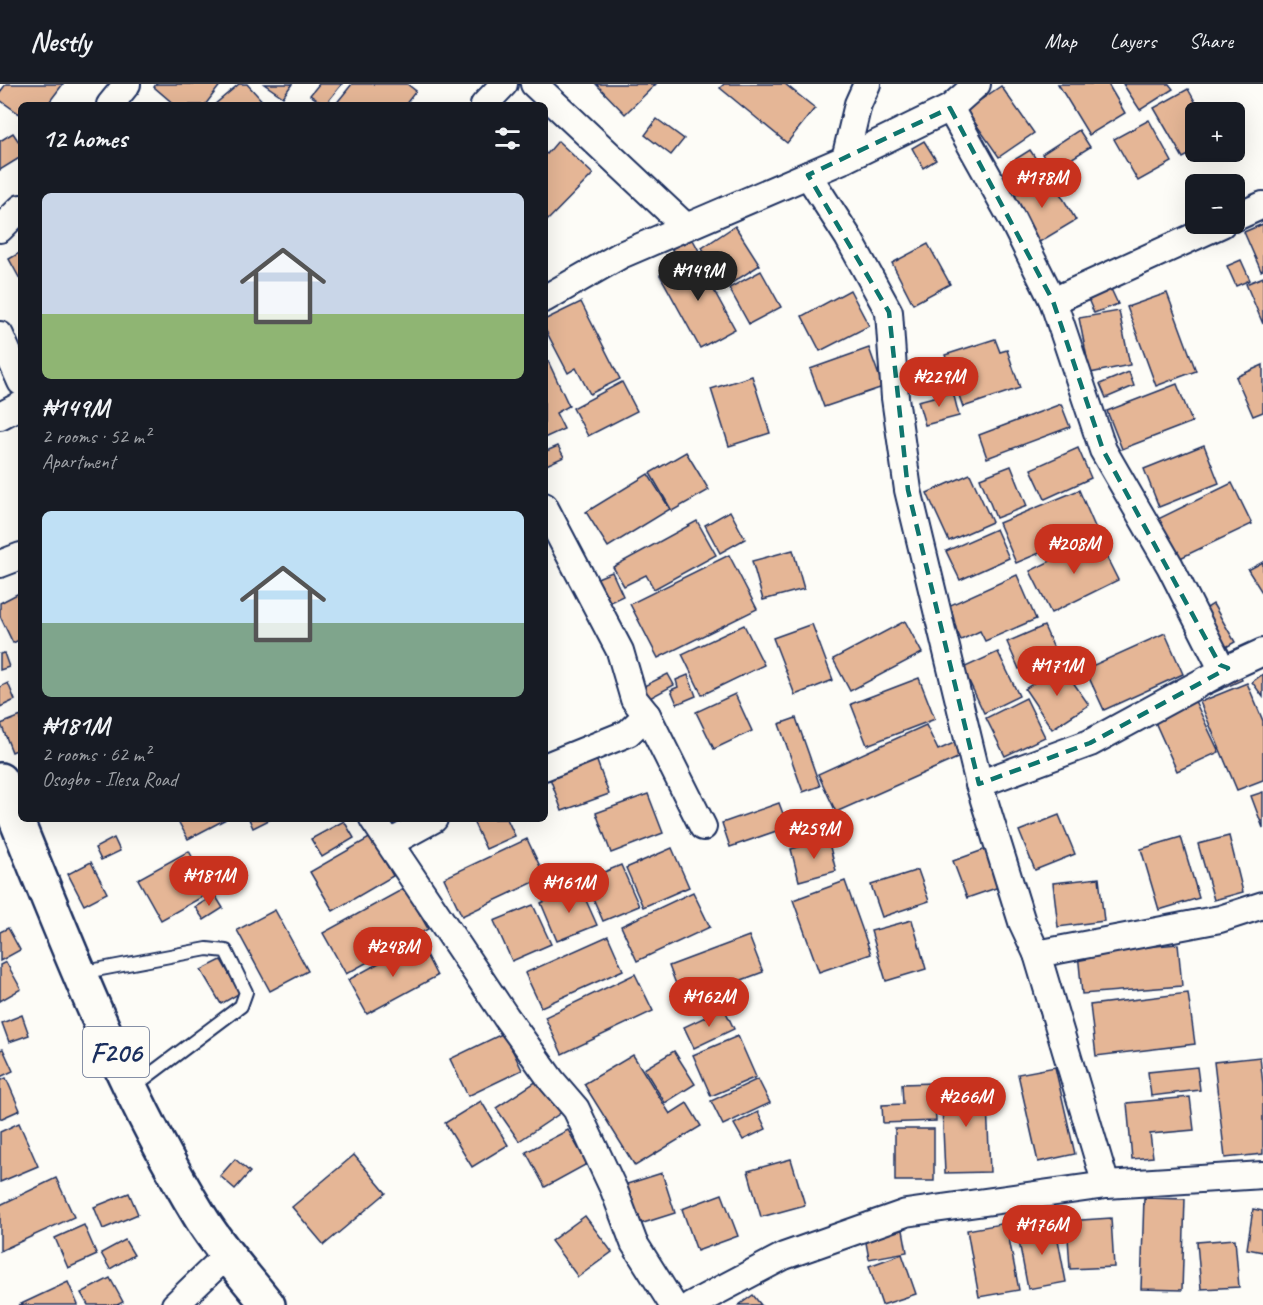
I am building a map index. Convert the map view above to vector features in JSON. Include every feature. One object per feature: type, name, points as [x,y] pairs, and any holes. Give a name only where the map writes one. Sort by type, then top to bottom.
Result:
[{"type":"main road","name":"F206","points":[[0,780],[79,973],[157,1142],[202,1221],[268,1305]]},
{"type":"street","points":[[112,102],[127,84]]},
{"type":"street","points":[[487,102],[504,84]]},
{"type":"street","points":[[534,84],[685,226]]},
{"type":"street","points":[[845,159],[858,104],[867,84]]},
{"type":"street","points":[[548,297],[621,255],[845,159],[950,108],[977,84]]},
{"type":"street","points":[[950,108],[1012,219],[1053,301],[1103,450],[1170,566],[1220,665],[1228,668]]},
{"type":"street","points":[[808,175],[848,237],[889,312],[895,398],[908,490],[980,784],[1022,921],[1037,954],[1106,1185]]},
{"type":"street","points":[[1245,213],[1263,205]]},
{"type":"street","points":[[0,229],[18,211]]},
{"type":"street","points":[[1053,301],[1200,234]]},
{"type":"street","points":[[0,335],[18,375]]},
{"type":"street","points":[[0,416],[18,407]]},
{"type":"street","points":[[548,514],[620,651],[634,699],[647,715],[703,827]]},
{"type":"street","points":[[0,564],[18,557]]},
{"type":"street","points":[[980,784],[1090,743],[1228,668],[1263,652]]},
{"type":"street","points":[[548,765],[628,733],[647,715]]},
{"type":"street","points":[[376,822],[423,889],[506,1017],[552,1081],[576,1109],[614,1190],[634,1243],[673,1305]]},
{"type":"street","points":[[390,843],[428,822]]},
{"type":"street","points":[[1037,954],[1221,919],[1263,904]]},
{"type":"street","points":[[692,1305],[784,1256],[906,1213],[1106,1185],[1263,1175]]},
{"type":"street","points":[[175,1305],[228,1254]]},
{"type":"lane","points":[[79,973],[207,949],[226,951],[246,992],[241,1006],[132,1088]]},
{"type":"highlighted area","points":[[950,108],[1053,301],[1103,450],[1220,665],[1228,668],[1090,743],[979,784],[908,490],[889,312],[808,175]]},
{"type":"building","points":[[6,84],[63,84],[49,102],[18,102],[18,113],[0,100],[0,92]]},
{"type":"building","points":[[156,84],[221,84],[207,102],[172,102],[154,87]]},
{"type":"building","points":[[239,84],[247,84],[263,102],[218,102]]},
{"type":"building","points":[[264,84],[292,84],[283,97]]},
{"type":"building","points":[[319,84],[342,84],[327,102],[320,102],[310,95]]},
{"type":"building","points":[[352,84],[407,84],[416,91],[407,102],[337,102]]},
{"type":"building","points":[[596,84],[656,84],[625,114]]},
{"type":"building","points":[[724,84],[785,84],[815,108],[787,143],[720,88]]},
{"type":"building","points":[[1058,84],[1108,84],[1125,113],[1089,135]]},
{"type":"building","points":[[1123,84],[1169,84],[1173,89],[1140,110]]},
{"type":"building","points":[[1001,86],[1034,133],[999,157],[966,110]]},
{"type":"building","points":[[1188,89],[1195,102],[1185,102],[1185,157],[1183,158],[1154,108]]},
{"type":"building","points":[[657,119],[684,139],[671,155],[645,135]]},
{"type":"building","points":[[1149,120],[1172,162],[1138,181],[1114,139]]},
{"type":"building","points":[[1079,130],[1090,147],[1052,171],[1042,154]]},
{"type":"building","points":[[13,133],[18,140],[18,159],[0,170],[0,141]]},
{"type":"building","points":[[558,141],[593,174],[548,220],[548,153]]},
{"type":"building","points":[[924,141],[936,160],[923,168],[912,148]]},
{"type":"building","points":[[1030,150],[1044,171],[1026,184],[1011,162]]},
{"type":"building","points":[[1049,175],[1076,220],[1036,244],[1009,199]]},
{"type":"building","points":[[1263,224],[1263,270],[1261,271],[1245,234],[1245,232]]},
{"type":"building","points":[[735,226],[760,265],[727,286],[702,248]]},
{"type":"building","points":[[691,236],[699,251],[679,262],[671,247]]},
{"type":"building","points":[[928,244],[950,284],[913,304],[892,263]]},
{"type":"building","points":[[18,254],[18,276],[9,259]]},
{"type":"building","points":[[695,256],[735,329],[700,348],[660,275]]},
{"type":"building","points":[[1241,260],[1250,280],[1236,286],[1227,266]]},
{"type":"building","points":[[761,271],[781,307],[749,324],[729,288]]},
{"type":"building","points":[[1263,277],[1263,324],[1246,284]]},
{"type":"building","points":[[1111,289],[1118,304],[1094,313],[1088,299]]},
{"type":"building","points":[[850,290],[869,326],[820,351],[802,316]]},
{"type":"building","points":[[1167,293],[1196,371],[1156,386],[1127,307]]},
{"type":"building","points":[[581,302],[620,379],[590,394],[576,368],[568,373],[548,335],[548,318]]},
{"type":"building","points":[[1119,311],[1130,365],[1090,373],[1079,318]]},
{"type":"building","points":[[995,339],[1000,352],[1007,350],[1020,388],[963,407],[945,355]]},
{"type":"building","points":[[869,348],[883,387],[824,407],[810,369]]},
{"type":"building","points":[[548,361],[569,406],[556,413],[564,429],[548,436]]},
{"type":"building","points":[[1263,365],[1263,412],[1253,416],[1236,377]]},
{"type":"building","points":[[1129,372],[1134,386],[1106,398],[1100,384]]},
{"type":"building","points":[[752,376],[770,433],[729,446],[711,389]]},
{"type":"building","points":[[622,382],[637,411],[588,436],[573,408]]},
{"type":"building","points":[[1177,384],[1192,422],[1122,449],[1107,411]]},
{"type":"building","points":[[953,392],[959,416],[925,425],[918,401]]},
{"type":"building","points":[[1061,404],[1070,427],[987,458],[979,435]]},
{"type":"building","points":[[1204,445],[1219,483],[1159,507],[1144,469]]},
{"type":"building","points":[[558,446],[564,457],[548,464],[548,450]]},
{"type":"building","points":[[1078,448],[1091,478],[1045,499],[1031,469]]},
{"type":"building","points":[[686,452],[709,490],[672,511],[650,473]]},
{"type":"building","points":[[1011,466],[1027,506],[996,518],[980,478]]},
{"type":"building","points":[[648,474],[670,509],[608,547],[586,512]]},
{"type":"building","points":[[970,474],[992,522],[949,541],[927,493]]},
{"type":"building","points":[[1232,483],[1252,524],[1176,560],[1156,520]]},
{"type":"building","points":[[1079,490],[1096,529],[1016,563],[999,523]]},
{"type":"building","points":[[730,511],[745,539],[720,553],[705,525]]},
{"type":"building","points":[[697,521],[716,555],[654,589],[646,575],[624,586],[613,567]]},
{"type":"building","points":[[996,529],[1009,558],[960,580],[946,551]]},
{"type":"building","points":[[1097,538],[1118,580],[1051,613],[1030,571]]},
{"type":"building","points":[[793,550],[804,589],[763,600],[752,561]]},
{"type":"building","points":[[729,555],[757,609],[658,658],[630,604]]},
{"type":"building","points":[[1263,562],[1263,594],[1248,570]]},
{"type":"building","points":[[612,572],[623,596],[606,604],[595,579]]},
{"type":"building","points":[[1017,575],[1036,619],[985,641],[980,631],[961,640],[946,607]]},
{"type":"building","points":[[18,594],[18,640],[13,643],[0,616],[0,603]]},
{"type":"building","points":[[1213,604],[1235,642],[1221,650],[1199,613]]},
{"type":"building","points":[[905,621],[922,653],[850,691],[833,659]]},
{"type":"building","points":[[812,624],[833,680],[795,695],[773,638]]},
{"type":"building","points":[[744,625],[764,665],[702,695],[682,654]]},
{"type":"building","points":[[1044,626],[1056,653],[1019,669],[1007,642]]},
{"type":"building","points":[[1165,633],[1183,674],[1104,710],[1085,669]]},
{"type":"building","points":[[998,652],[1019,696],[984,713],[963,668]]},
{"type":"building","points":[[4,653],[9,667],[0,670],[0,654]]},
{"type":"building","points":[[1061,665],[1089,705],[1052,729],[1025,689]]},
{"type":"building","points":[[1237,670],[1242,680],[1204,697],[1199,687]]},
{"type":"building","points":[[668,674],[674,685],[648,699],[642,687]]},
{"type":"building","points":[[1263,674],[1263,697],[1252,682]]},
{"type":"building","points":[[688,675],[696,696],[677,704],[671,690],[678,687],[676,680]]},
{"type":"building","points":[[919,678],[935,719],[867,745],[851,704]]},
{"type":"building","points":[[8,683],[15,700],[0,707],[0,687]]},
{"type":"building","points":[[1247,683],[1263,721],[1263,780],[1237,790],[1200,702]]},
{"type":"building","points":[[735,694],[752,731],[714,749],[696,712]]},
{"type":"building","points":[[1026,698],[1045,737],[1005,756],[986,718]]},
{"type":"building","points":[[1195,701],[1219,752],[1177,771],[1155,722]]},
{"type":"building","points":[[18,717],[18,749],[12,752],[1,724]]},
{"type":"building","points":[[796,718],[820,786],[803,792],[779,724]]},
{"type":"building","points":[[926,725],[938,750],[956,742],[962,756],[836,812],[818,774]]},
{"type":"building","points":[[594,753],[609,794],[562,811],[548,770]]},
{"type":"building","points":[[1263,792],[1263,828],[1251,796]]},
{"type":"building","points":[[648,794],[663,833],[611,853],[596,813]]},
{"type":"building","points":[[779,803],[788,827],[730,847],[722,823]]},
{"type":"building","points":[[1059,815],[1075,854],[1035,870],[1019,831]]},
{"type":"building","points":[[179,822],[220,822],[188,839]]},
{"type":"building","points":[[250,822],[265,822],[253,828]]},
{"type":"building","points":[[342,822],[345,822],[354,838],[322,857],[311,839]]},
{"type":"building","points":[[473,822],[508,822],[515,836],[486,849]]},
{"type":"building","points":[[1229,836],[1243,892],[1214,900],[1198,844]]},
{"type":"building","points":[[371,837],[393,876],[333,911],[310,872]]},
{"type":"building","points":[[1181,837],[1199,898],[1159,910],[1141,849]]},
{"type":"building","points":[[114,838],[120,851],[101,860],[95,848]]},
{"type":"building","points":[[527,839],[545,877],[462,916],[444,878]]},
{"type":"building","points":[[828,839],[836,871],[799,881],[791,849]]},
{"type":"building","points":[[672,848],[689,887],[643,907],[626,868]]},
{"type":"building","points":[[986,849],[999,887],[967,898],[953,861]]},
{"type":"building","points":[[189,851],[211,892],[161,920],[138,879]]},
{"type":"building","points":[[91,862],[107,893],[84,905],[68,874]]},
{"type":"building","points":[[621,865],[639,906],[603,921],[585,880]]},
{"type":"building","points":[[918,870],[929,901],[882,917],[871,885]]},
{"type":"building","points":[[1099,878],[1104,921],[1058,927],[1053,883]]},
{"type":"building","points":[[845,881],[871,954],[819,972],[793,900]]},
{"type":"building","points":[[580,887],[597,925],[557,941],[541,903]]},
{"type":"building","points":[[405,888],[428,929],[346,974],[323,933]]},
{"type":"building","points":[[693,892],[710,927],[637,961],[621,926]]},
{"type":"building","points":[[215,895],[223,908],[204,920],[195,907]]},
{"type":"building","points":[[533,905],[551,944],[512,961],[494,921]]},
{"type":"building","points":[[275,910],[308,971],[270,991],[237,930]]},
{"type":"building","points":[[912,920],[926,969],[886,981],[871,931]]},
{"type":"building","points":[[8,928],[20,950],[0,961],[0,932]]},
{"type":"building","points":[[608,936],[623,970],[541,1007],[525,973]]},
{"type":"building","points":[[749,936],[763,972],[683,1002],[669,966]]},
{"type":"building","points":[[419,941],[437,976],[367,1014],[348,980]]},
{"type":"building","points":[[1178,944],[1182,986],[1082,994],[1078,953]]},
{"type":"building","points":[[221,960],[240,993],[221,1004],[201,970]]},
{"type":"building","points":[[6,962],[21,989],[0,1001],[0,965]]},
{"type":"building","points":[[635,974],[653,1011],[562,1054],[545,1017]]},
{"type":"building","points":[[1188,993],[1195,1044],[1096,1056],[1090,1005]]},
{"type":"building","points":[[724,1008],[734,1029],[694,1048],[684,1027]]},
{"type":"building","points":[[22,1015],[29,1035],[9,1042],[2,1023]]},
{"type":"building","points":[[504,1033],[522,1070],[468,1096],[450,1059]]},
{"type":"building","points":[[738,1036],[756,1077],[711,1096],[693,1055]]},
{"type":"building","points":[[3,1049],[13,1071],[0,1077],[0,1050]]},
{"type":"building","points":[[674,1051],[695,1084],[665,1103],[644,1069]]},
{"type":"building","points":[[633,1055],[670,1114],[687,1103],[701,1126],[635,1166],[584,1084]]},
{"type":"building","points":[[1260,1057],[1263,1084],[1263,1154],[1225,1158],[1214,1062]]},
{"type":"building","points":[[1055,1067],[1075,1154],[1038,1162],[1018,1074]]},
{"type":"building","points":[[1197,1067],[1200,1090],[1151,1096],[1148,1072]]},
{"type":"building","points":[[6,1078],[20,1110],[0,1119],[0,1081]]},
{"type":"building","points":[[540,1079],[562,1112],[519,1141],[496,1108]]},
{"type":"building","points":[[758,1079],[770,1103],[723,1125],[711,1101]]},
{"type":"building","points":[[986,1082],[990,1172],[945,1173],[941,1084]]},
{"type":"building","points":[[934,1083],[936,1121],[883,1123],[882,1105],[903,1104],[902,1084]]},
{"type":"building","points":[[1190,1097],[1194,1130],[1150,1134],[1153,1157],[1132,1159],[1127,1103]]},
{"type":"building","points":[[481,1101],[508,1145],[472,1167],[445,1123]]},
{"type":"building","points":[[758,1112],[766,1129],[743,1140],[734,1124]]},
{"type":"building","points":[[19,1123],[38,1166],[0,1182],[0,1132]]},
{"type":"building","points":[[895,1129],[934,1129],[934,1181],[895,1181]]},
{"type":"building","points":[[568,1130],[587,1164],[545,1187],[526,1152]]},
{"type":"building","points":[[354,1155],[386,1193],[324,1245],[292,1207]]},
{"type":"building","points":[[235,1159],[250,1172],[235,1189],[220,1176]]},
{"type":"building","points":[[791,1159],[805,1205],[761,1217],[748,1171]]},
{"type":"building","points":[[662,1173],[675,1213],[637,1225],[624,1185]]},
{"type":"building","points":[[56,1178],[74,1217],[0,1251],[0,1205]]},
{"type":"building","points":[[129,1193],[138,1214],[103,1229],[94,1207]]},
{"type":"building","points":[[722,1194],[738,1236],[697,1251],[682,1209]]},
{"type":"building","points":[[1144,1198],[1185,1199],[1182,1290],[1141,1289]]},
{"type":"building","points":[[1253,1209],[1263,1211],[1263,1252],[1247,1249]]},
{"type":"building","points":[[585,1216],[612,1252],[578,1277],[551,1241]]},
{"type":"building","points":[[1111,1218],[1114,1267],[1070,1269],[1067,1221]]},
{"type":"building","points":[[1006,1223],[1019,1290],[979,1297],[967,1230]]},
{"type":"building","points":[[1055,1224],[1066,1282],[1028,1289],[1017,1231]]},
{"type":"building","points":[[84,1225],[97,1255],[68,1268],[55,1238]]},
{"type":"building","points":[[903,1230],[907,1252],[869,1259],[865,1237]]},
{"type":"building","points":[[1235,1239],[1239,1287],[1201,1289],[1197,1242]]},
{"type":"building","points":[[125,1240],[134,1255],[110,1269],[101,1253]]},
{"type":"building","points":[[902,1254],[916,1294],[882,1305],[869,1266]]},
{"type":"building","points":[[110,1278],[123,1302],[117,1305],[88,1305],[81,1293]]},
{"type":"building","points":[[68,1282],[78,1305],[19,1305]]},
{"type":"building","points":[[753,1295],[761,1305],[739,1305]]}]
